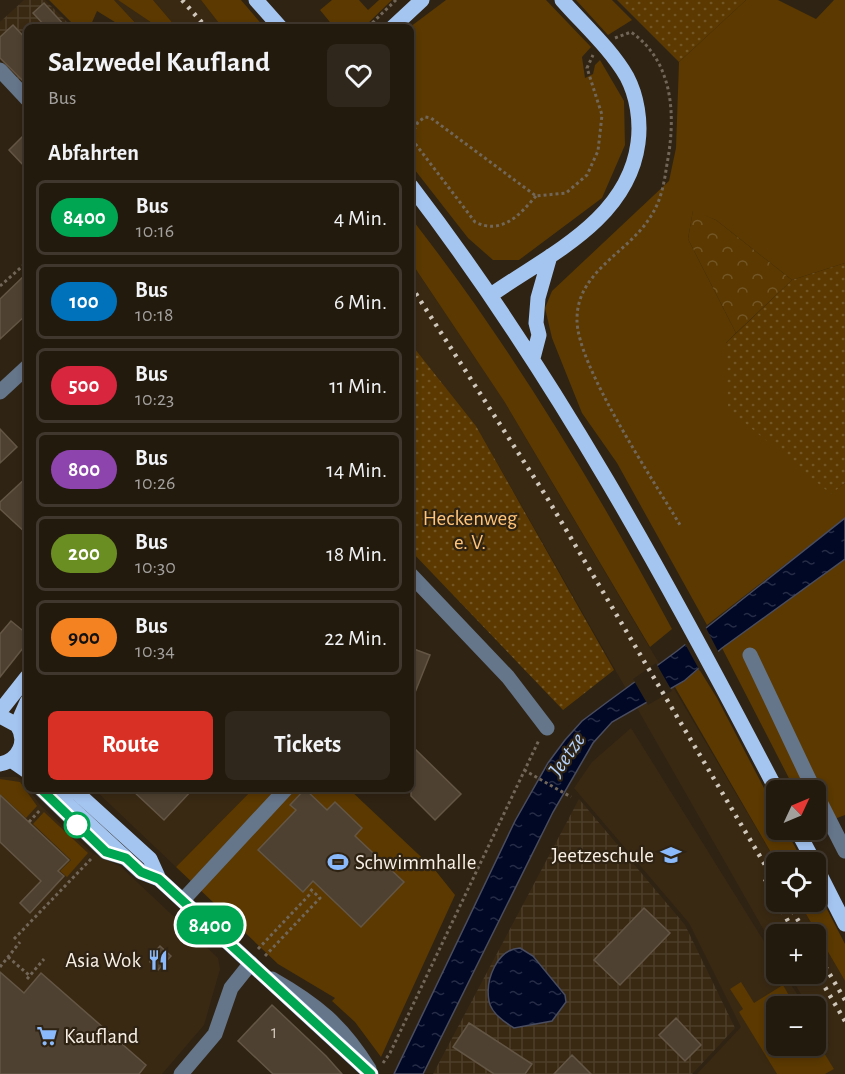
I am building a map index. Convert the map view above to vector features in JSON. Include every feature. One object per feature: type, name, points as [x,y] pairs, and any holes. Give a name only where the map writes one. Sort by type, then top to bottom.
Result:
[{"type":"main road","points":[[256,0],[277,24]]},
{"type":"main road","points":[[396,24],[423,0]]},
{"type":"main road","points":[[491,294],[550,256],[609,209],[627,182],[637,153],[639,118],[633,91],[626,76],[562,0]]},
{"type":"main road","points":[[414,190],[491,294],[603,472],[677,602],[771,780]]},
{"type":"main road","points":[[533,358],[539,335],[536,322],[538,298],[550,256]]},
{"type":"main road","points":[[0,711],[24,681]]},
{"type":"main road","points":[[17,725],[24,709]]},
{"type":"main road","points":[[0,716],[9,718],[17,725],[24,747],[5,762],[24,770]]},
{"type":"main road","points":[[54,792],[141,872],[159,879],[254,956],[264,974],[375,1071]]},
{"type":"main road","points":[[76,792],[150,859],[159,879]]},
{"type":"main road","points":[[826,887],[845,924]]},
{"type":"street","points":[[0,70],[24,96]]},
{"type":"street","points":[[0,392],[24,370]]},
{"type":"street","points":[[414,578],[508,677],[547,728]]},
{"type":"street","points":[[750,656],[809,780]]},
{"type":"street","points":[[44,792],[106,852],[126,858]]},
{"type":"street","points":[[183,900],[283,792]]},
{"type":"street","points":[[826,814],[845,851]]},
{"type":"street","points":[[181,1074],[215,1034],[231,988],[254,956]]},
{"type":"path","points":[[371,24],[396,0]]},
{"type":"path","points":[[414,130],[418,122],[425,117],[431,118],[536,196],[566,193],[587,175],[598,151],[602,115],[587,68],[589,58],[619,35],[631,32],[648,44],[663,70],[670,99],[673,132],[661,200],[635,237],[585,285],[578,306],[576,328],[591,372],[680,525]]},
{"type":"path","points":[[414,142],[475,222],[485,228],[498,228],[525,209],[536,196]]},
{"type":"path","points":[[0,286],[24,265]]},
{"type":"path","points":[[375,1071],[390,1053],[535,745],[547,728]]},
{"type":"path","points":[[524,770],[571,797]]},
{"type":"path","points":[[28,822],[44,805]]},
{"type":"path","points":[[14,939],[97,853]]},
{"type":"path","points":[[266,956],[320,898],[308,887]]},
{"type":"path","points":[[254,956],[313,892]]},
{"type":"path","points":[[0,967],[20,942]]},
{"type":"path","points":[[8,957],[29,977],[44,959]]},
{"type":"shaded area","points":[[24,0],[45,0],[69,24],[24,24],[24,87],[0,59],[0,22]]},
{"type":"shaded area","points":[[114,0],[118,0],[154,24],[136,24]]},
{"type":"shaded area","points":[[153,0],[201,0],[220,24],[173,24]]},
{"type":"shaded area","points":[[414,266],[504,401],[770,852],[766,852],[766,912],[805,912],[812,924],[766,924],[766,934],[476,426],[414,348]]},
{"type":"shaded area","points":[[631,728],[766,944],[766,984],[791,984],[798,996],[766,996],[766,1056],[826,1056],[826,1039],[830,1045],[826,1038],[826,996],[802,996],[795,984],[826,984],[826,948],[845,981],[845,1074],[697,1074],[741,1027],[689,923],[574,788],[592,762]]},
{"type":"shaded area","points":[[0,777],[17,777],[24,783],[24,792],[31,792],[40,805],[93,854],[81,867],[94,854],[121,867],[218,958],[220,969],[204,1025],[162,1074],[0,1074]]},
{"type":"shaded area","points":[[97,792],[250,792],[176,867]]},
{"type":"shaded area","points":[[579,799],[685,925],[735,1028],[692,1074],[433,1074]]},
{"type":"green space","points":[[49,0],[114,0],[136,24],[118,24],[97,11],[91,24],[73,24]]},
{"type":"green space","points":[[118,0],[153,0],[173,24],[154,24]]},
{"type":"green space","points":[[201,0],[241,0],[261,24],[220,24]]},
{"type":"green space","points":[[332,0],[359,0],[368,10],[379,0],[392,0],[367,24],[332,24],[320,10]]},
{"type":"green space","points":[[446,0],[546,0],[591,47],[582,57],[585,78],[593,74],[595,65],[600,60],[624,101],[625,145],[602,198],[519,260],[493,260],[468,238],[414,169],[414,24]]},
{"type":"green space","points":[[576,0],[612,0],[632,20],[608,35]]},
{"type":"green space","points":[[617,0],[746,0],[679,62]]},
{"type":"green space","points":[[746,0],[778,0],[816,19],[834,0],[845,0],[845,263],[792,280],[716,220],[693,211],[688,239],[736,333],[726,343],[831,493],[845,483],[845,518],[707,625],[617,463],[582,413],[552,338],[545,308],[552,291],[669,181],[676,148],[679,62]]},
{"type":"green space","points":[[693,210],[716,220],[792,280],[736,333],[688,239]]},
{"type":"green space","points":[[414,222],[483,316],[550,418],[643,576],[672,629],[650,647],[504,401],[414,266]]},
{"type":"green space","points":[[845,263],[845,483],[831,494],[728,409],[726,343],[792,280]]},
{"type":"green space","name":"Heckenweg e. V.","points":[[414,348],[476,426],[614,670],[563,710],[414,554]]},
{"type":"green space","points":[[845,559],[845,815],[826,822],[826,780],[790,780],[722,648]]},
{"type":"green space","points":[[699,669],[717,698],[766,792],[766,840],[791,840],[798,852],[771,852],[675,687]]},
{"type":"green space","points":[[0,779],[20,782],[24,792],[27,792],[37,806],[26,818],[0,794]]},
{"type":"green space","points":[[250,792],[352,792],[435,870],[455,895],[381,1057],[355,1022],[332,1001],[335,998],[278,964],[176,867]]},
{"type":"green space","points":[[44,812],[88,853],[67,877],[60,871],[71,860],[33,824]]},
{"type":"green space","points":[[826,907],[845,944],[845,981],[826,948],[826,924],[812,924],[805,912],[826,912]]},
{"type":"green space","points":[[741,982],[754,1003],[783,985],[789,996],[766,996],[766,1056],[826,1056],[834,1069],[825,1074],[777,1074],[739,1012],[743,1009],[730,989]]},
{"type":"water","name":"Jeetze","points":[[845,518],[845,559],[722,648],[684,681],[612,722],[593,743],[553,812],[423,1074],[394,1074],[515,821],[548,763],[565,740],[582,721],[677,651]]},
{"type":"water","points":[[520,948],[533,956],[565,995],[566,1002],[552,1021],[514,1028],[492,1009],[488,993],[494,967],[505,954]]},
{"type":"pier","points":[[704,624],[720,655],[700,671],[684,642]]},
{"type":"pier","points":[[656,663],[672,691],[648,705],[633,679]]},
{"type":"building","points":[[44,3],[63,24],[43,24],[33,13]]},
{"type":"building","points":[[13,25],[24,37],[24,82],[0,58],[0,37]]},
{"type":"building","points":[[24,135],[24,166],[9,150]]},
{"type":"building","points":[[24,276],[24,317],[0,339],[0,299]]},
{"type":"building","points":[[0,429],[17,447],[0,463]]},
{"type":"building","points":[[24,480],[24,531],[0,509],[0,502]]},
{"type":"building","points":[[11,621],[24,632],[24,647],[0,677],[0,634]]},
{"type":"building","points":[[414,649],[430,655],[414,695]]},
{"type":"building","points":[[414,748],[461,794],[435,820],[411,796],[411,792],[414,792]]},
{"type":"building","points":[[134,792],[190,792],[164,820]]},
{"type":"building","name":"Schwimmhalle","points":[[302,792],[308,792],[327,810],[335,802],[362,828],[355,836],[404,882],[361,927],[313,881],[303,892],[258,850],[296,810],[290,805]]},
{"type":"building","points":[[0,795],[69,860],[58,871],[64,876],[30,913],[20,903],[41,881],[0,842]]},
{"type":"building","points":[[644,908],[670,933],[620,985],[594,960]]},
{"type":"building","name":"Asia Wok","points":[[160,946],[171,956],[158,970],[150,962],[150,957]]},
{"type":"building","name":"Kaufland","points":[[0,972],[24,993],[41,973],[146,1065],[139,1074],[0,1074]]},
{"type":"building","points":[[272,1005],[342,1074],[273,1074],[238,1041]]},
{"type":"building","points":[[676,1018],[701,1045],[685,1061],[659,1035]]},
{"type":"building","points":[[469,1023],[532,1064],[525,1074],[494,1074],[453,1047]]},
{"type":"building","points":[[572,1055],[591,1074],[554,1074]]},
{"type":"railway","points":[[182,0],[203,24]]},
{"type":"railway","points":[[414,291],[546,496],[766,866]]},
{"type":"railway","points":[[765,879],[790,924]]},
{"type":"railway","points":[[793,912],[800,924]]},
{"type":"railway","points":[[826,968],[845,1000]]},
{"type":"railway","points":[[823,984],[845,1021]]},
{"type":"bus line","name":"8400","points":[[44,792],[106,852],[126,858],[141,872],[159,879],[371,1074]]},
{"type":"place","name":"Jeetzeschule","points":[[671,855]]},
{"type":"place","name":"Schwimmhalle","points":[[338,862]]},
{"type":"place","name":"Asia Wok","points":[[158,960]]},
{"type":"place","name":"Kaufland","points":[[47,1036]]}]
